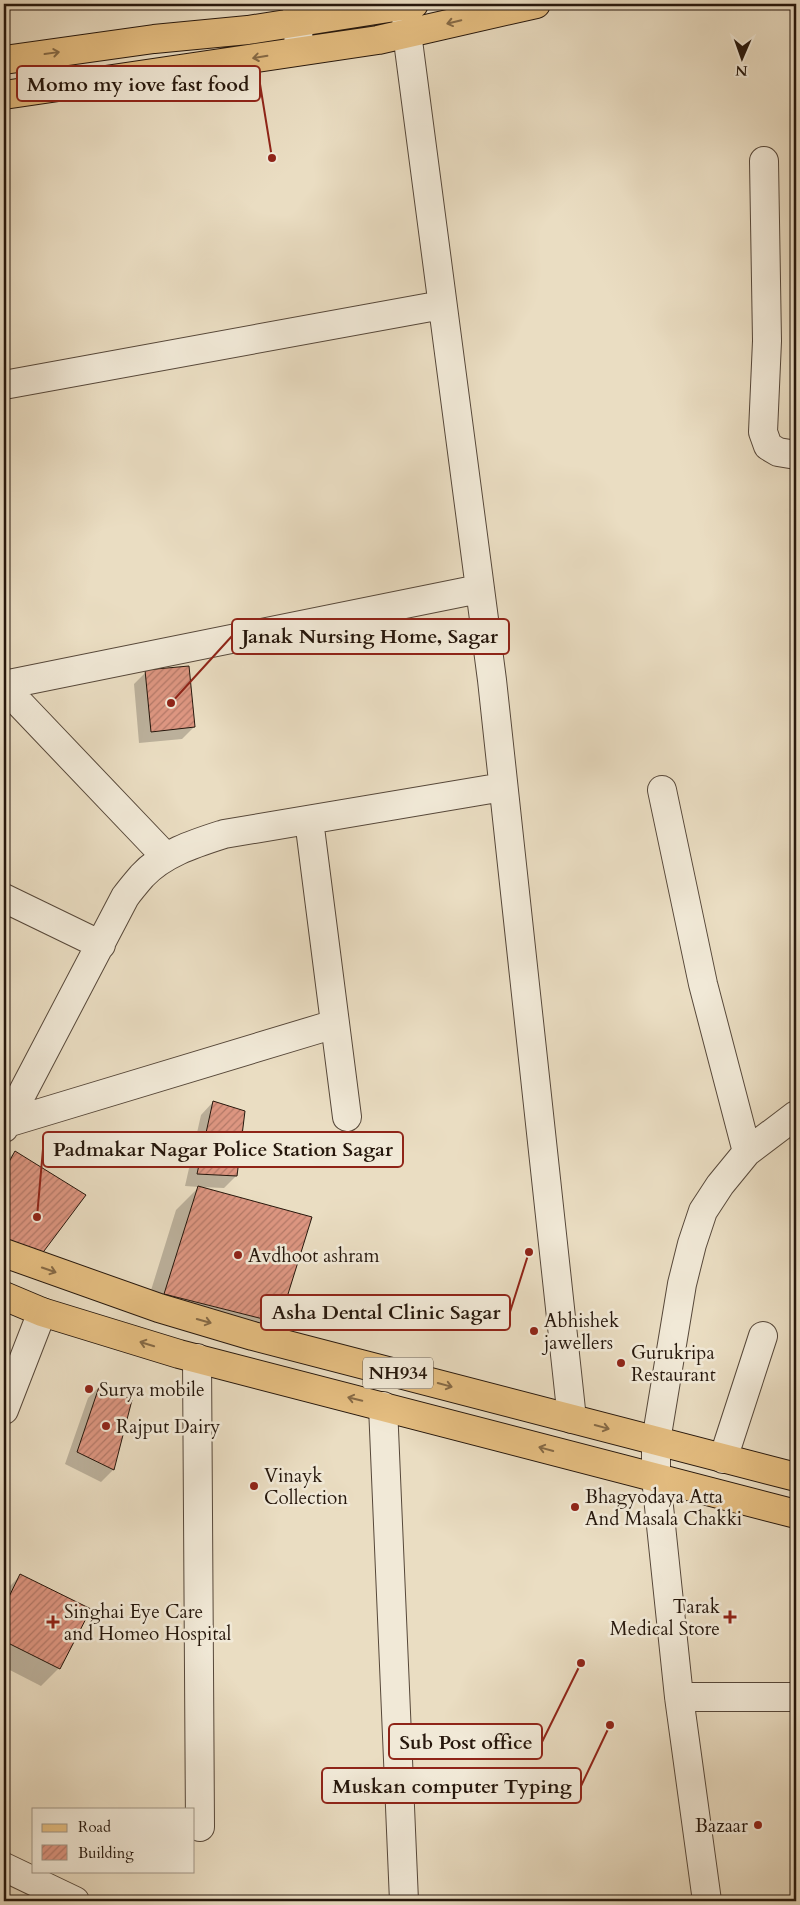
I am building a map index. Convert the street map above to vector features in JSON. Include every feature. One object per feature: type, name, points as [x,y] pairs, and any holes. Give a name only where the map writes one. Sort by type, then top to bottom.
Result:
[{"type":"main road","points":[[4,60],[154,39],[248,30],[297,13],[410,4]]},
{"type":"main road","points":[[4,95],[378,40],[536,4]]},
{"type":"main road","name":"NH934","points":[[4,1254],[158,1308],[244,1333],[796,1477]]},
{"type":"main road","name":"NH934","points":[[4,1296],[42,1312],[197,1358],[796,1514]]},
{"type":"street","points":[[410,4],[407,33],[480,589],[572,1419]]},
{"type":"street","points":[[297,13],[299,51]]},
{"type":"street","points":[[764,161],[767,342],[763,432],[768,446],[778,452],[796,455]]},
{"type":"street","points":[[4,385],[442,305]]},
{"type":"street","points":[[4,686],[480,589]]},
{"type":"street","points":[[4,686],[166,858]]},
{"type":"street","points":[[5,1126],[125,897],[143,874],[166,858],[191,845],[224,834],[503,787]]},
{"type":"street","points":[[662,790],[703,984],[747,1152]]},
{"type":"street","points":[[310,820],[347,1116]]},
{"type":"street","points":[[4,898],[101,945]]},
{"type":"street","points":[[5,1126],[335,1024]]},
{"type":"street","points":[[708,1901],[679,1697],[656,1478],[656,1441],[682,1284],[703,1211],[720,1185],[747,1152],[796,1115]]},
{"type":"street","points":[[4,1410],[42,1312]]},
{"type":"street","points":[[723,1459],[763,1336]]},
{"type":"street","points":[[197,1358],[200,1827]]},
{"type":"street","points":[[383,1406],[404,1901]]},
{"type":"street","points":[[679,1697],[796,1697]]},
{"type":"street","points":[[4,1868],[75,1901]]},
{"type":"building","points":[[189,666],[195,727],[151,732],[145,670]]},
{"type":"building","points":[[213,1101],[245,1111],[237,1176],[197,1174]]},
{"type":"building","points":[[15,1151],[86,1195],[41,1255],[4,1239],[4,1171]]},
{"type":"building","name":"Avdhoot ashram","points":[[198,1186],[312,1217],[279,1323],[164,1294]]},
{"type":"building","name":"Rajput Dairy","points":[[100,1384],[132,1400],[114,1470],[77,1452]]},
{"type":"building","points":[[20,1574],[91,1609],[60,1669],[4,1641],[4,1607]]},
{"type":"place","name":"Momo my iove fast food","points":[[272,158]]},
{"type":"place","name":"Janak Nursing Home, Sagar","points":[[171,703]]},
{"type":"place","name":"Padmakar Nagar Police Station Sagar","points":[[37,1217]]},
{"type":"place","name":"Asha Dental Clinic Sagar","points":[[529,1252]]},
{"type":"place","name":"Avdhoot ashram","points":[[238,1255]]},
{"type":"place","name":"Abhishek jawellers","points":[[534,1331]]},
{"type":"place","name":"Gurukripa Restaurant","points":[[621,1363]]},
{"type":"place","name":"Surya mobile","points":[[89,1389]]},
{"type":"place","name":"Rajput Dairy","points":[[106,1426]]},
{"type":"place","name":"Vinayk Collection","points":[[254,1486]]},
{"type":"place","name":"Bhagyodaya Atta And Masala Chakki","points":[[575,1507]]},
{"type":"place","name":"Tarak Medical Store","points":[[730,1617]]},
{"type":"place","name":"Singhai Eye Care and Homeo Hospital","points":[[53,1622]]},
{"type":"place","name":"Sub Post office","points":[[581,1663]]},
{"type":"place","name":"Muskan computer Typing","points":[[610,1725]]},
{"type":"place","name":"Bazaar","points":[[758,1825]]}]
